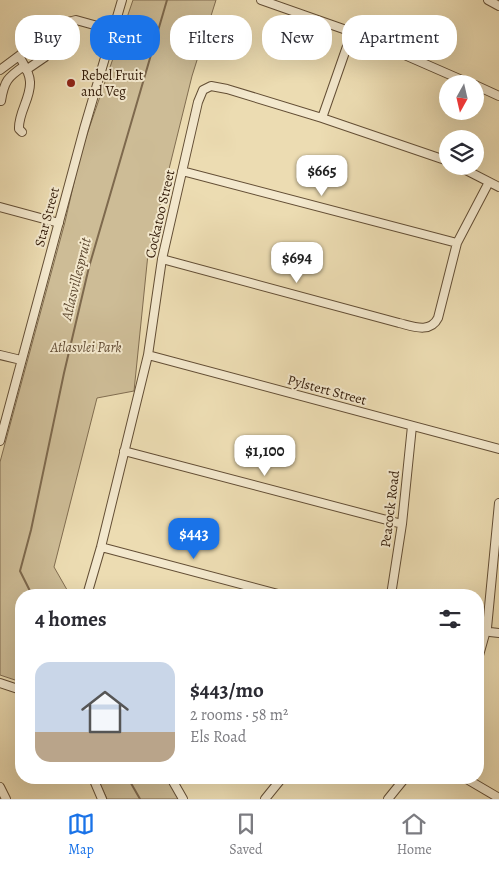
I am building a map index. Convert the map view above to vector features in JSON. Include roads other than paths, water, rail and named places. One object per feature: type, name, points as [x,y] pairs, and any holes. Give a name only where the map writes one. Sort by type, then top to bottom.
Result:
[{"type":"street","name":"Star Street","points":[[117,15],[122,0]]},
{"type":"street","points":[[262,0],[342,28]]},
{"type":"street","points":[[488,0],[499,6]]},
{"type":"street","points":[[0,70],[15,59]]},
{"type":"street","points":[[21,60],[31,84],[19,121],[19,129],[22,132]]},
{"type":"street","points":[[1,101],[3,88],[10,75],[40,60]]},
{"type":"street","name":"Star Street","points":[[0,441],[104,60]]},
{"type":"street","points":[[322,118],[342,60]]},
{"type":"street","points":[[416,60],[450,75]]},
{"type":"street","name":"Cockatoo Street","points":[[89,589],[148,356],[162,259],[199,98],[203,90],[215,86],[227,89],[322,118],[439,158]]},
{"type":"street","points":[[484,89],[499,96]]},
{"type":"street","points":[[182,171],[457,244]]},
{"type":"street","points":[[475,175],[499,187]]},
{"type":"street","points":[[162,259],[408,325],[426,328],[436,322],[440,313],[457,244],[489,182]]},
{"type":"street","points":[[0,207],[59,223]]},
{"type":"street","points":[[0,355],[21,360]]},
{"type":"street","name":"Pylstert Street","points":[[148,356],[499,449]]},
{"type":"street","name":"Peacock Road","points":[[392,589],[402,524],[412,426]]},
{"type":"street","points":[[124,451],[402,524]]},
{"type":"street","points":[[484,640],[487,631],[496,553],[499,504]]},
{"type":"street","points":[[101,546],[260,589]]},
{"type":"street","points":[[487,631],[499,634]]},
{"type":"street","points":[[0,683],[15,688]]},
{"type":"street","points":[[96,784],[102,799]]},
{"type":"street","points":[[174,784],[183,799]]},
{"type":"street","points":[[265,799],[277,784]]},
{"type":"street","points":[[388,799],[400,784]]},
{"type":"street","points":[[475,784],[499,798]]},
{"type":"street","points":[[0,787],[6,799]]},
{"type":"waterway","name":"Atlasvillespruit","points":[[29,589],[20,571],[31,530],[64,373],[89,267],[167,0]]},
{"type":"waterway","name":"Atlasvillespruit","points":[[131,784],[140,799]]},
{"type":"place","name":"Rebel Fruit and Veg","points":[[71,83]]},
{"type":"park label","name":"Atlasvlei Park","points":[[86,347]]}]
